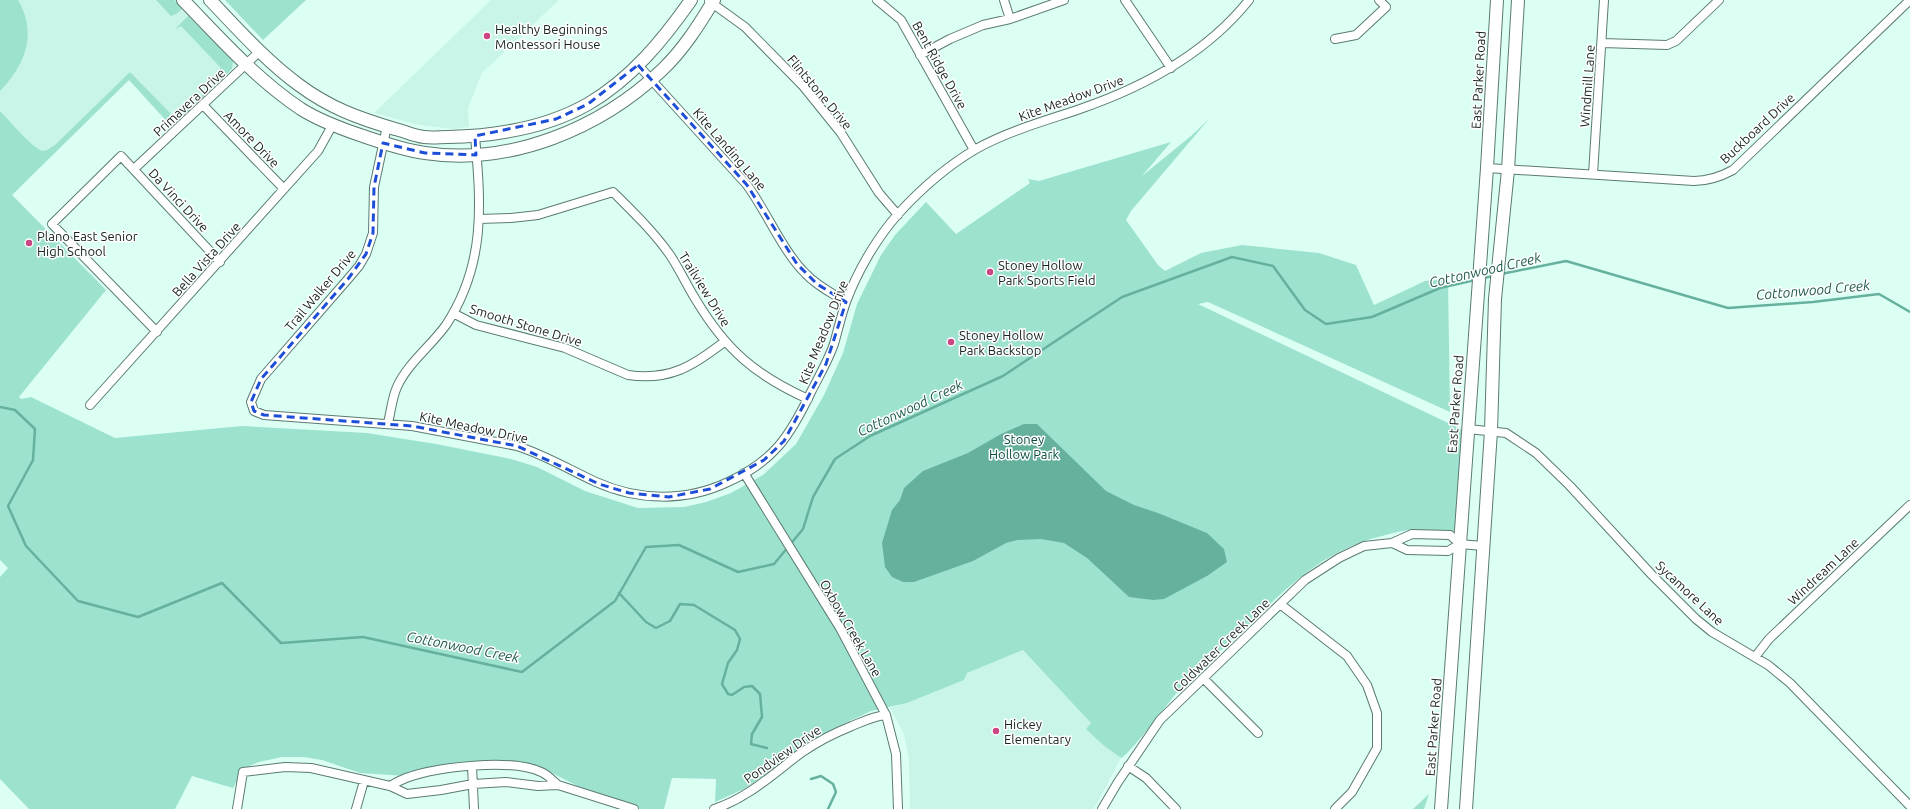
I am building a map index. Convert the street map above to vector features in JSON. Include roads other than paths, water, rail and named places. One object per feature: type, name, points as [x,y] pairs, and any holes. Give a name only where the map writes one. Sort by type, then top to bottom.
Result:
[{"type":"main road","points":[[183,0],[246,65],[302,109],[333,124],[383,144],[425,153],[476,155],[511,150],[556,137],[589,123],[616,107],[652,79],[684,46],[711,1]]},
{"type":"main road","points":[[210,0],[260,51],[299,85],[350,115],[423,137],[475,136],[535,125],[556,119],[588,104],[638,66],[668,33],[691,0]]},
{"type":"main road","name":"East Parker Road","points":[[1440,809],[1487,168],[1497,0]]},
{"type":"main road","points":[[1466,809],[1491,431],[1495,299],[1498,255],[1508,170],[1518,0]]},
{"type":"street","name":"Bent Ridge Drive","points":[[877,0],[901,20],[974,150]]},
{"type":"street","points":[[1004,0],[1010,19]]},
{"type":"street","points":[[920,55],[950,39],[983,25],[1010,19],[1064,0]]},
{"type":"street","points":[[1125,0],[1171,68]]},
{"type":"street","name":"Kite Meadow Drive","points":[[254,411],[264,415],[388,423],[412,426],[517,446],[545,457],[599,484],[612,489],[644,496],[669,497],[699,493],[728,482],[764,460],[784,441],[800,417],[831,351],[846,302],[870,254],[898,215],[926,186],[974,150],[1027,127],[1112,97],[1171,68],[1221,30],[1249,0]]},
{"type":"street","points":[[1335,39],[1356,35],[1386,7],[1379,0]]},
{"type":"street","name":"Windmill Lane","points":[[1593,174],[1604,0]]},
{"type":"street","points":[[1602,43],[1657,46],[1667,45],[1676,41],[1720,0]]},
{"type":"street","name":"Buckboard Drive","points":[[1487,168],[1694,181],[1706,181],[1722,176],[1733,170],[1910,0]]},
{"type":"street","name":"Flintstone Drive","points":[[711,1],[745,27],[803,86],[841,133],[879,193],[898,215]]},
{"type":"street","name":"Primavera Drive","points":[[134,169],[260,51]]},
{"type":"street","name":"Kite Landing Lane","points":[[638,66],[652,79],[747,185],[759,200],[802,270],[817,284],[846,302]]},
{"type":"street","name":"Amore Drive","points":[[203,105],[284,189]]},
{"type":"street","name":"Bella Vista Drive","points":[[90,405],[220,262],[318,151],[333,124]]},
{"type":"street","name":"Trail Walker Drive","points":[[254,411],[251,402],[261,379],[359,266],[366,254],[373,233],[374,187],[387,126]]},
{"type":"street","points":[[388,423],[394,396],[402,378],[435,341],[453,313],[462,295],[472,267],[479,234],[475,136]]},
{"type":"street","name":"Da Vinci Drive","points":[[157,332],[52,224],[121,156],[220,262]]},
{"type":"street","name":"Trailview Drive","points":[[479,219],[538,215],[613,192],[657,238],[669,254],[681,272],[695,299],[724,342],[761,374],[788,390],[808,399]]},
{"type":"street","name":"Smooth Stone Drive","points":[[453,313],[476,325],[565,348],[628,375],[638,377],[674,372],[686,368],[696,363],[724,342]]},
{"type":"street","name":"Sycamore Lane","points":[[1468,429],[1491,431],[1510,435],[1536,453],[1570,486],[1652,575],[1696,619],[1712,632],[1775,670],[1801,692],[1910,806]]},
{"type":"street","name":"Oxbow Creek Lane","points":[[744,473],[840,628],[886,715],[896,754],[898,809]]},
{"type":"street","name":"Windream Lane","points":[[1755,657],[1769,639],[1910,505]]},
{"type":"street","name":"Coldwater Creek Lane","points":[[1102,809],[1128,766],[1160,720],[1305,580],[1339,558],[1364,546],[1392,543],[1412,534],[1450,535],[1460,544]]},
{"type":"street","name":"Coldwater Creek Lane","points":[[1392,543],[1407,550],[1448,551],[1460,544],[1483,546]]},
{"type":"street","points":[[1280,604],[1348,656],[1367,685],[1377,713],[1377,748],[1352,792],[1335,809]]},
{"type":"street","points":[[1203,678],[1258,733]]},
{"type":"street","name":"Pondview Drive","points":[[714,809],[744,796],[768,780],[802,753],[831,734],[874,716],[886,715]]},
{"type":"street","points":[[390,786],[406,778],[472,766],[494,764],[514,766],[541,772],[558,785],[634,809]]},
{"type":"street","points":[[472,766],[474,809]]},
{"type":"street","points":[[1128,766],[1146,778],[1176,809]]},
{"type":"street","points":[[237,809],[243,772],[284,767],[311,768],[390,786],[407,794],[473,784],[506,782],[538,786],[558,785]]},
{"type":"street","points":[[356,809],[364,781]]},
{"type":"waterway","name":"Cottonwood Creek","points":[[0,407],[15,410],[35,429],[33,460],[8,506],[26,546],[78,601],[138,617],[222,583],[281,643],[363,637],[522,672],[615,601],[646,547],[679,545],[738,572],[774,564],[803,529],[813,497],[835,459],[870,436],[1003,376],[1122,297],[1232,257],[1273,266],[1305,310],[1326,324],[1372,317],[1440,288],[1475,280]]},
{"type":"waterway","name":"Cottonwood Creek","points":[[1501,274],[1566,261],[1728,308],[1813,302],[1879,294],[1910,312]]},
{"type":"waterway","name":"Cottonwood Creek","points":[[1483,278],[1494,276]]},
{"type":"waterway","points":[[619,593],[646,622],[656,628],[670,621],[680,604],[694,605],[735,630],[740,639],[737,650],[728,663],[722,684],[728,694],[732,695],[744,687],[752,686],[760,694],[762,717],[752,734],[751,744],[767,748]]},
{"type":"waterway","points":[[811,779],[821,776],[833,784],[836,792],[828,809]]},
{"type":"place","name":"Healthy Beginnings Montessori House","points":[[487,36]]},
{"type":"place","name":"Plano East Senior High School","points":[[29,243]]},
{"type":"place","name":"Stoney Hollow Park Sports Field","points":[[990,272]]},
{"type":"place","name":"Stoney Hollow Park Backstop","points":[[951,342]]},
{"type":"place","name":"Hickey Elementary","points":[[996,731]]},
{"type":"park label","name":"Stoney Hollow Park","points":[[1024,446]]}]
